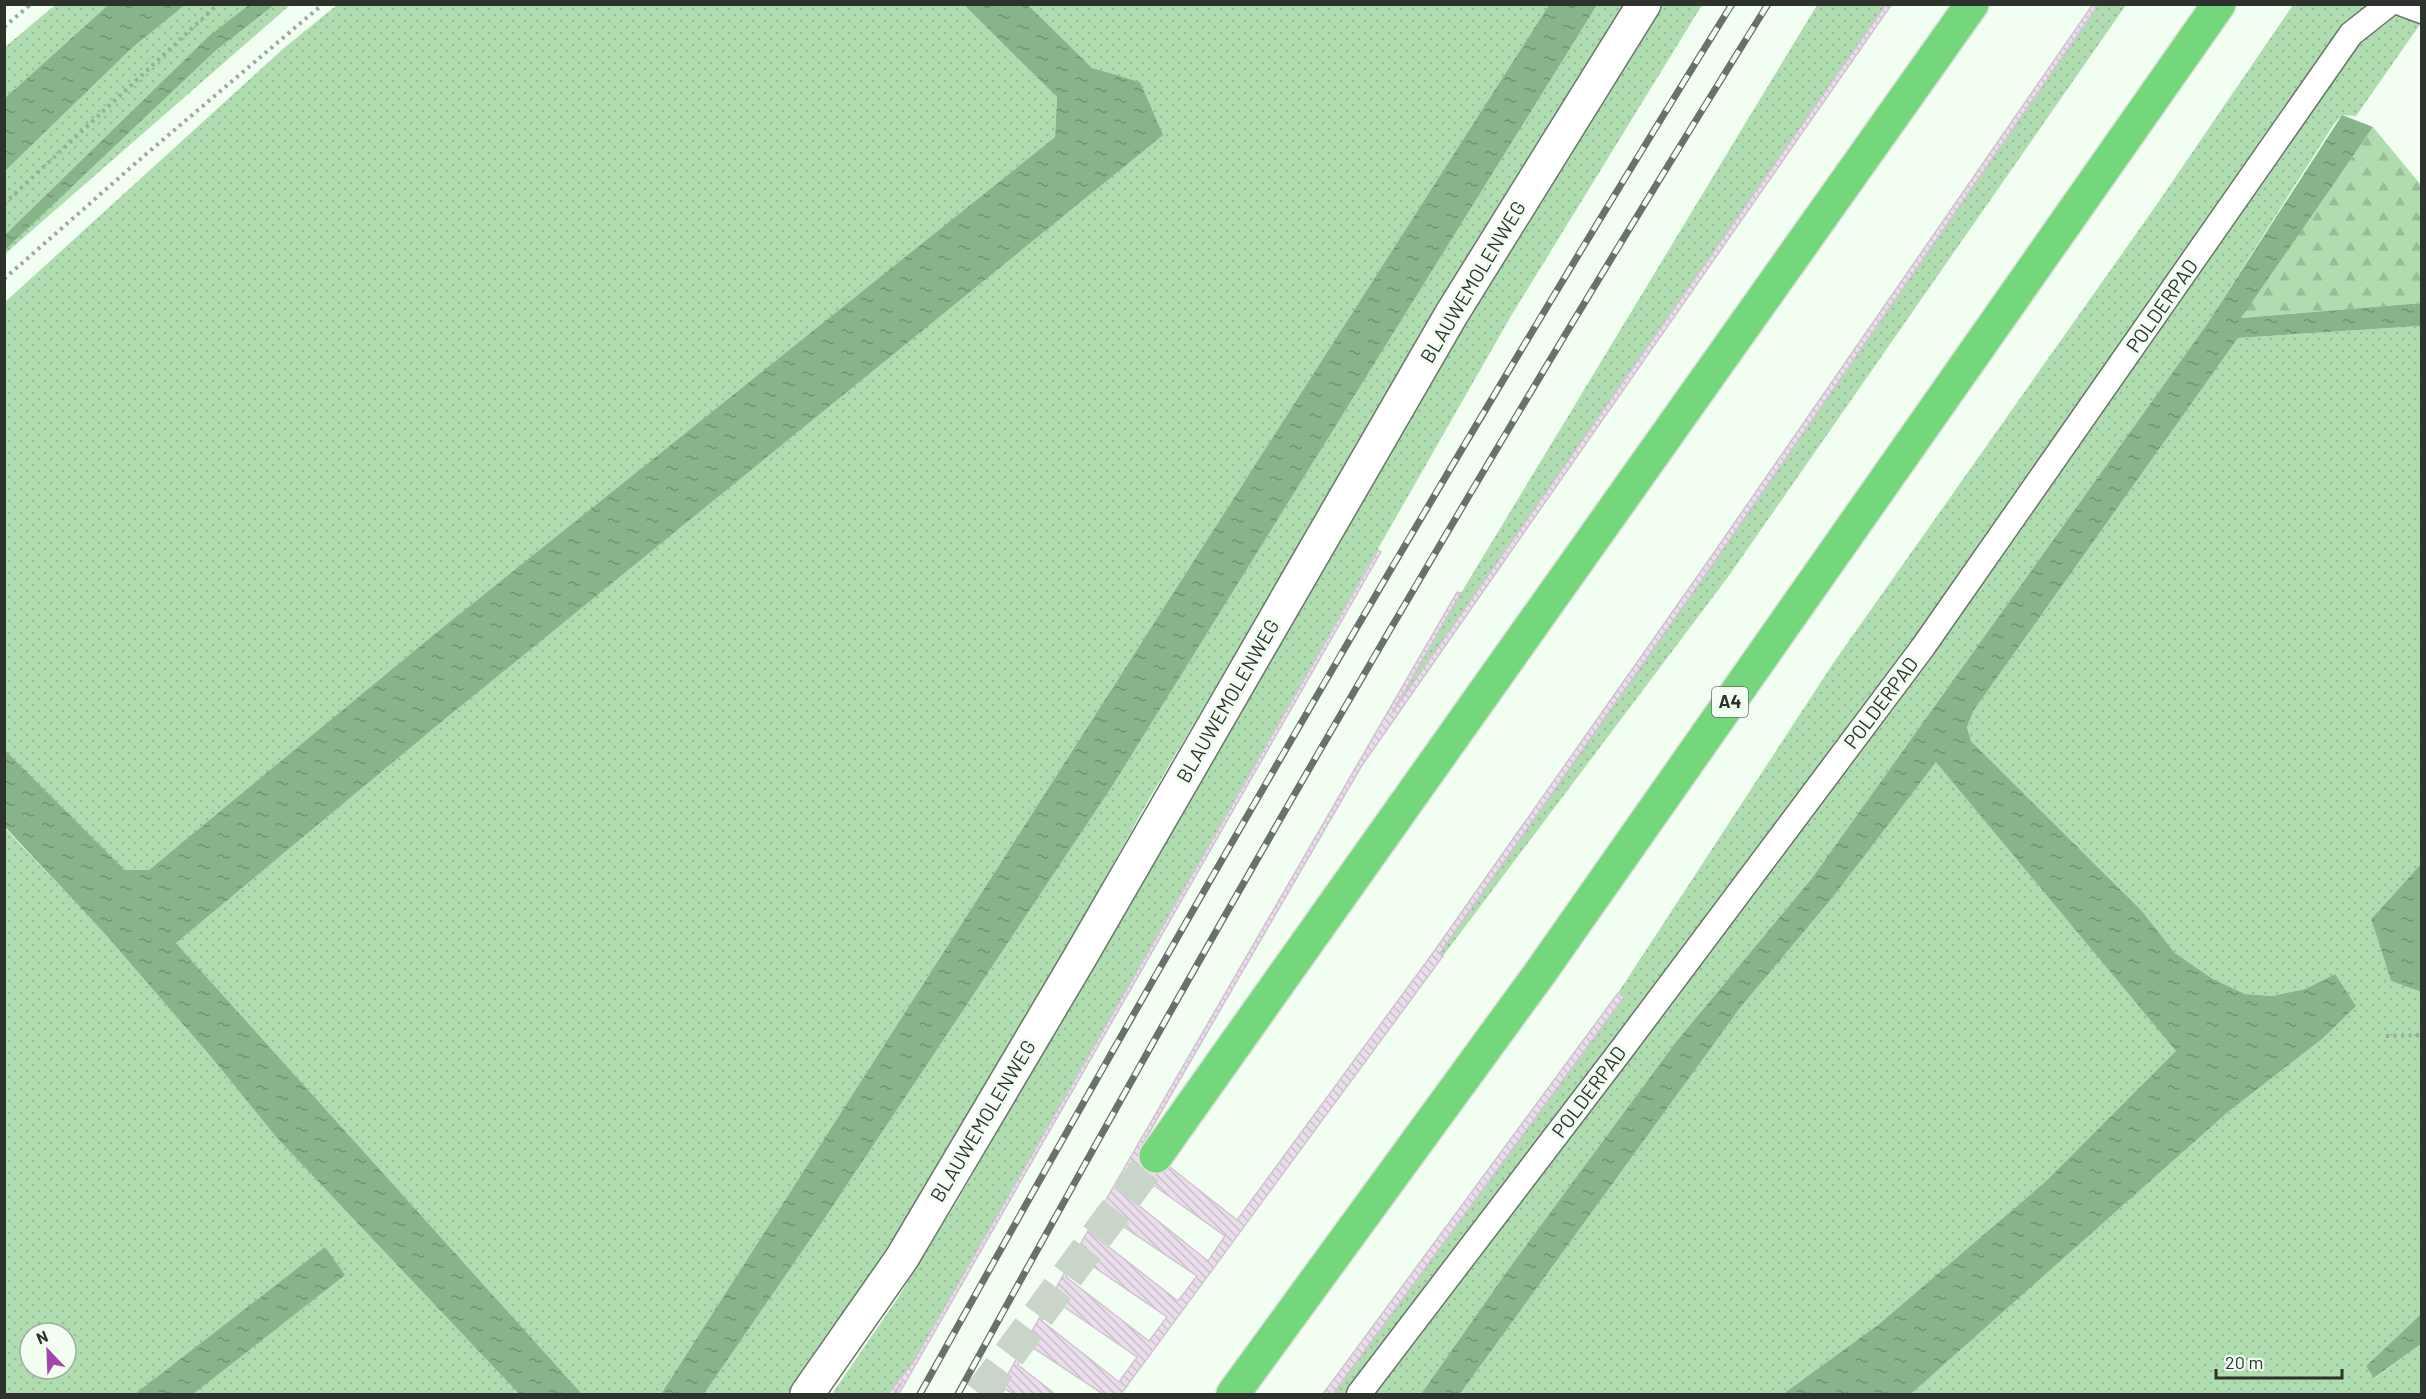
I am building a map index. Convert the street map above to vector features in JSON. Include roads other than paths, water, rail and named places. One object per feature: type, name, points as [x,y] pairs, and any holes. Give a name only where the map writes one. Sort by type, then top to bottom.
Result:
[{"type":"highway","points":[[1156,1156],[1972,4]]},
{"type":"highway","name":"A4","points":[[1233,1395],[1540,973],[2218,4]]},
{"type":"street","name":"BLAUWEMOLENWEG","points":[[807,1395],[902,1258],[1079,959],[1451,315],[1644,4]]},
{"type":"lane","name":"POLDERPAD","points":[[1359,1395],[1923,647],[2351,34],[2389,4]]},
{"type":"lane","points":[[2403,4],[2421,11]]},
{"type":"water","points":[[108,5],[185,5],[132,48],[5,171],[5,98]]},
{"type":"water","points":[[249,5],[274,5],[215,51],[5,250],[5,235],[209,36]]},
{"type":"water","points":[[964,5],[1028,5],[1092,68],[1140,82],[1163,135],[451,714],[176,943],[582,1394],[519,1394],[276,1137],[212,1058],[105,934],[5,827],[5,750],[125,870],[149,870],[436,633],[1055,137],[1057,97]]},
{"type":"water","points":[[1549,5],[1597,5],[1113,785],[825,1218],[704,1394],[661,1394]]},
{"type":"water","points":[[2342,115],[2373,127],[2241,318],[2421,303],[2421,326],[2238,338],[1974,710],[1967,727],[1971,741],[2142,911],[2175,953],[2213,979],[2245,994],[2272,996],[2305,989],[2335,974],[2356,1006],[2322,1039],[2228,1112],[1911,1394],[1783,1394],[1879,1324],[2045,1182],[2176,1051],[1936,762],[1833,897],[1740,1008],[1460,1394],[1421,1394],[1510,1267],[1675,1043],[1812,878],[2207,324]]},
{"type":"water","points":[[2421,864],[2421,992],[2391,981],[2371,919]]},
{"type":"water","points":[[325,1247],[345,1275],[193,1394],[135,1394]]},
{"type":"water","points":[[2421,1314],[2421,1344],[2374,1378],[2366,1366]]},
{"type":"tunnel","points":[[980,1394],[1156,1156]]},
{"type":"railway","points":[[920,1394],[1117,1043],[1318,694],[1522,348],[1732,4]]},
{"type":"railway","points":[[958,1394],[1153,1043],[1353,693],[1558,347],[1768,4]]}]
